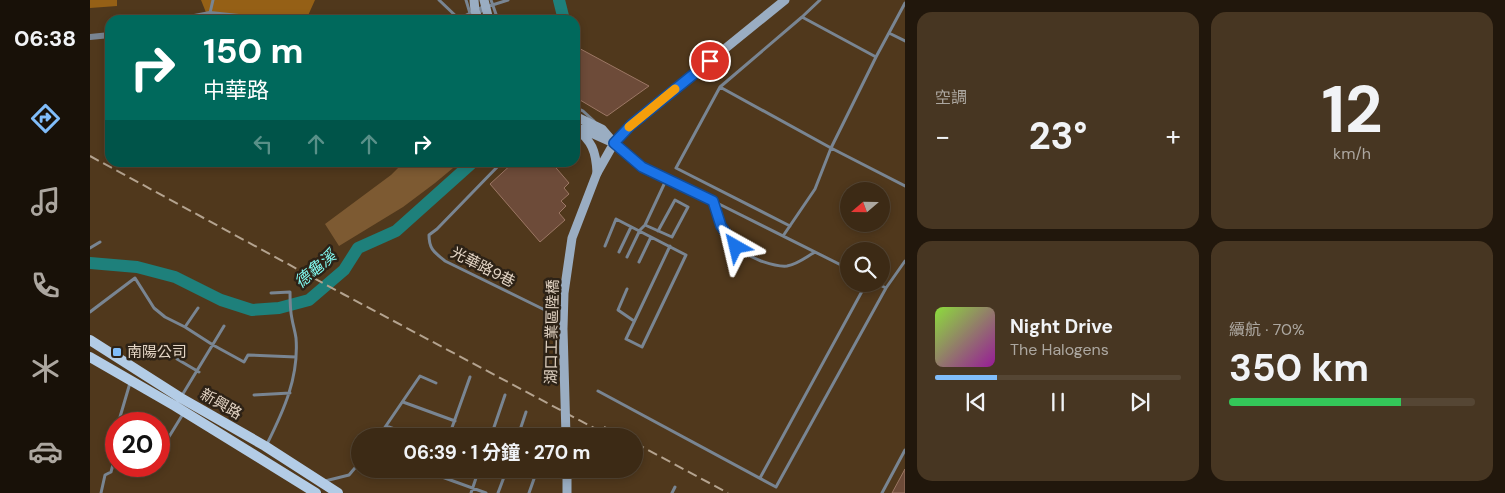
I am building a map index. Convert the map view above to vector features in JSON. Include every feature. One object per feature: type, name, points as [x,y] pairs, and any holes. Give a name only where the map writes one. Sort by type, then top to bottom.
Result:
[{"type":"main road","name":"新興路","points":[[90,340],[178,402],[185,412],[313,492]]},
{"type":"main road","name":"新興路","points":[[90,357],[131,381],[178,402],[265,446],[338,493]]},
{"type":"street","points":[[474,0],[474,15]]},
{"type":"street","name":"湖口工業區陸橋","points":[[566,428],[564,293],[572,238],[597,173],[614,143],[631,125],[785,0]]},
{"type":"street","points":[[476,15],[488,3]]},
{"type":"street","points":[[205,15],[220,15]]},
{"type":"street","points":[[90,37],[105,36]]},
{"type":"street","points":[[580,118],[602,128],[614,143]]},
{"type":"street","points":[[580,129],[614,143]]},
{"type":"street","points":[[580,132],[590,142],[596,158],[597,173]]},
{"type":"street","points":[[567,478],[567,493]]},
{"type":"lane","points":[[210,14],[213,0]]},
{"type":"lane","points":[[439,0],[455,15]]},
{"type":"lane","points":[[466,0],[473,15]]},
{"type":"lane","points":[[495,15],[488,3],[508,0]]},
{"type":"lane","points":[[790,226],[676,168],[720,87],[820,0]]},
{"type":"lane","points":[[783,236],[815,189],[831,148],[905,3]]},
{"type":"lane","points":[[802,17],[876,57]]},
{"type":"lane","points":[[889,33],[905,41]]},
{"type":"lane","points":[[720,87],[905,186]]},
{"type":"lane","points":[[580,109],[602,128]]},
{"type":"lane","points":[[614,143],[642,167],[840,264]]},
{"type":"lane","name":"光華路9巷","points":[[497,167],[430,235],[429,245],[435,253],[445,260],[551,314]]},
{"type":"lane","points":[[627,257],[640,230],[646,225],[667,178]]},
{"type":"lane","points":[[646,225],[672,237],[688,206],[675,200],[658,230]]},
{"type":"lane","points":[[713,201],[726,235],[736,247],[752,257],[775,266],[787,266],[815,252]]},
{"type":"lane","points":[[605,246],[616,219],[640,230],[651,237],[670,246],[686,255],[642,347],[626,339],[670,246]]},
{"type":"lane","points":[[619,252],[631,226]]},
{"type":"lane","points":[[639,262],[651,237]]},
{"type":"lane","points":[[90,248],[100,242]]},
{"type":"lane","points":[[890,282],[905,261]]},
{"type":"lane","points":[[90,312],[135,278],[154,308],[165,317],[185,327],[212,346],[244,362],[248,355],[296,357]]},
{"type":"lane","points":[[627,289],[618,310],[634,321]]},
{"type":"lane","points":[[265,446],[290,393],[296,357],[296,338],[292,320],[290,292],[271,293]]},
{"type":"lane","points":[[760,478],[862,292]]},
{"type":"lane","points":[[598,391],[776,487],[884,292]]},
{"type":"lane","points":[[185,327],[198,308]]},
{"type":"lane","points":[[178,402],[198,372],[224,326]]},
{"type":"lane","points":[[177,359],[198,372]]},
{"type":"lane","points":[[392,428],[386,426],[420,376],[436,383]]},
{"type":"lane","points":[[452,428],[470,377]]},
{"type":"lane","points":[[122,412],[131,381]]},
{"type":"lane","points":[[254,395],[290,393]]},
{"type":"lane","points":[[494,428],[505,395]]},
{"type":"lane","points":[[403,402],[455,421]]},
{"type":"lane","points":[[170,436],[185,412]]},
{"type":"lane","points":[[521,428],[526,412]]},
{"type":"lane","points":[[882,493],[905,450]]},
{"type":"lane","points":[[313,492],[320,482],[349,475],[351,473]]},
{"type":"lane","points":[[101,493],[105,475]]},
{"type":"lane","points":[[444,478],[486,493]]},
{"type":"lane","points":[[470,493],[476,478]]},
{"type":"lane","points":[[498,493],[503,478]]},
{"type":"lane","points":[[529,493],[534,478]]},
{"type":"lane","points":[[672,493],[675,487]]},
{"type":"shaded area","points":[[90,0],[117,0],[117,6],[90,8]]},
{"type":"shaded area","points":[[201,0],[315,0],[308,15],[207,15]]},
{"type":"shaded area","points":[[399,167],[454,167],[403,207],[339,246],[325,224]]},
{"type":"building","points":[[580,49],[649,86],[607,116],[580,100]]},
{"type":"building","points":[[509,167],[555,167],[569,183],[564,188],[569,194],[561,201],[566,206],[559,213],[565,220],[540,242],[490,184]]},
{"type":"building","points":[[905,469],[905,493],[892,493]]},
{"type":"waterway","name":"德龜溪","points":[[559,0],[563,15]]},
{"type":"waterway","name":"德龜溪","points":[[90,263],[137,267],[175,277],[221,300],[252,310],[279,308],[309,300],[344,270],[358,248],[396,231],[467,167]]},
{"type":"railway","points":[[90,156],[105,164]]},
{"type":"railway","points":[[110,167],[594,428]]},
{"type":"railway","points":[[643,447],[728,493]]},
{"type":"slow traffic","points":[[629,127],[675,89]]},
{"type":"place","name":"南陽公司","points":[[117,352]]},
{"type":"route","points":[[710,61],[631,125],[614,143],[642,167],[713,201],[721,226],[736,247]]}]
